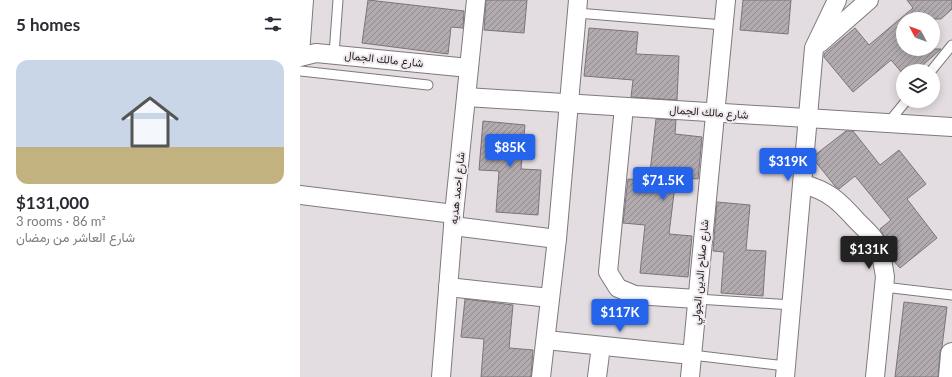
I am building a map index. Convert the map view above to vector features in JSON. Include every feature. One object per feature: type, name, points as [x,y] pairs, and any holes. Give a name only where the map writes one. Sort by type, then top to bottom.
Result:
[{"type":"street","points":[[300,54],[304,0]]},
{"type":"street","name":"شارع احمد هديه","points":[[441,377],[454,220],[476,0]]},
{"type":"street","name":"شارع صلاح الدين الجولي","points":[[690,377],[726,0]]},
{"type":"street","points":[[786,371],[814,48],[837,0]]},
{"type":"street","points":[[814,48],[869,0]]},
{"type":"street","points":[[541,377],[557,239],[577,6]]},
{"type":"street","name":"شارع مالك الجمال","points":[[300,69],[316,53],[469,68]]},
{"type":"street","name":"شارع مالك الجمال","points":[[466,97],[952,128]]},
{"type":"street","points":[[624,107],[608,272],[618,288],[635,295],[697,299]]},
{"type":"street","points":[[803,184],[822,190],[839,201],[874,239],[878,248],[884,267],[884,287],[875,377]]},
{"type":"street","points":[[300,195],[454,220],[557,239]]},
{"type":"street","points":[[448,287],[550,298]]},
{"type":"street","points":[[546,340],[692,355]]},
{"type":"street","points":[[597,377],[601,346]]},
{"type":"street","points":[[950,377],[952,354]]},
{"type":"lane","points":[[334,54],[338,0]]},
{"type":"lane","points":[[577,6],[724,25]]},
{"type":"lane","points":[[937,64],[952,45]]},
{"type":"lane","points":[[300,61],[300,69],[428,85]]},
{"type":"lane","points":[[888,123],[900,108]]},
{"type":"lane","points":[[884,287],[952,294]]},
{"type":"lane","points":[[697,299],[792,305]]},
{"type":"lane","points":[[692,355],[786,371]]},
{"type":"building","points":[[368,0],[464,11],[463,28],[451,27],[448,54],[362,43]]},
{"type":"building","points":[[486,0],[527,0],[524,33],[484,30]]},
{"type":"building","points":[[743,0],[791,0],[788,34],[740,30]]},
{"type":"building","points":[[907,0],[952,0],[952,9],[941,19],[940,12],[908,12],[913,8]]},
{"type":"building","points":[[896,22],[896,56],[933,56],[924,64],[896,64],[896,66],[891,60],[853,92],[824,57],[824,54],[855,28],[869,45]]},
{"type":"building","points":[[589,28],[638,32],[636,54],[679,56],[677,100],[631,97],[633,80],[584,76]]},
{"type":"building","points":[[656,119],[676,120],[675,134],[702,137],[698,179],[676,177],[669,234],[692,236],[688,277],[640,273],[645,225],[623,223],[628,179],[649,181]]},
{"type":"building","points":[[483,121],[525,125],[521,169],[541,170],[538,215],[496,212],[499,171],[479,170]]},
{"type":"building","points":[[846,131],[853,131],[880,165],[899,150],[926,184],[907,199],[937,238],[900,268],[892,259],[888,244],[880,229],[891,220],[855,176],[839,189],[815,161],[815,155]]},
{"type":"building","points":[[717,202],[750,205],[746,250],[766,251],[763,296],[721,293],[724,252],[713,251]]},
{"type":"building","points":[[465,299],[513,305],[509,348],[533,350],[531,377],[481,377],[484,339],[461,337]]},
{"type":"building","points":[[904,302],[947,307],[938,377],[895,377]]}]
